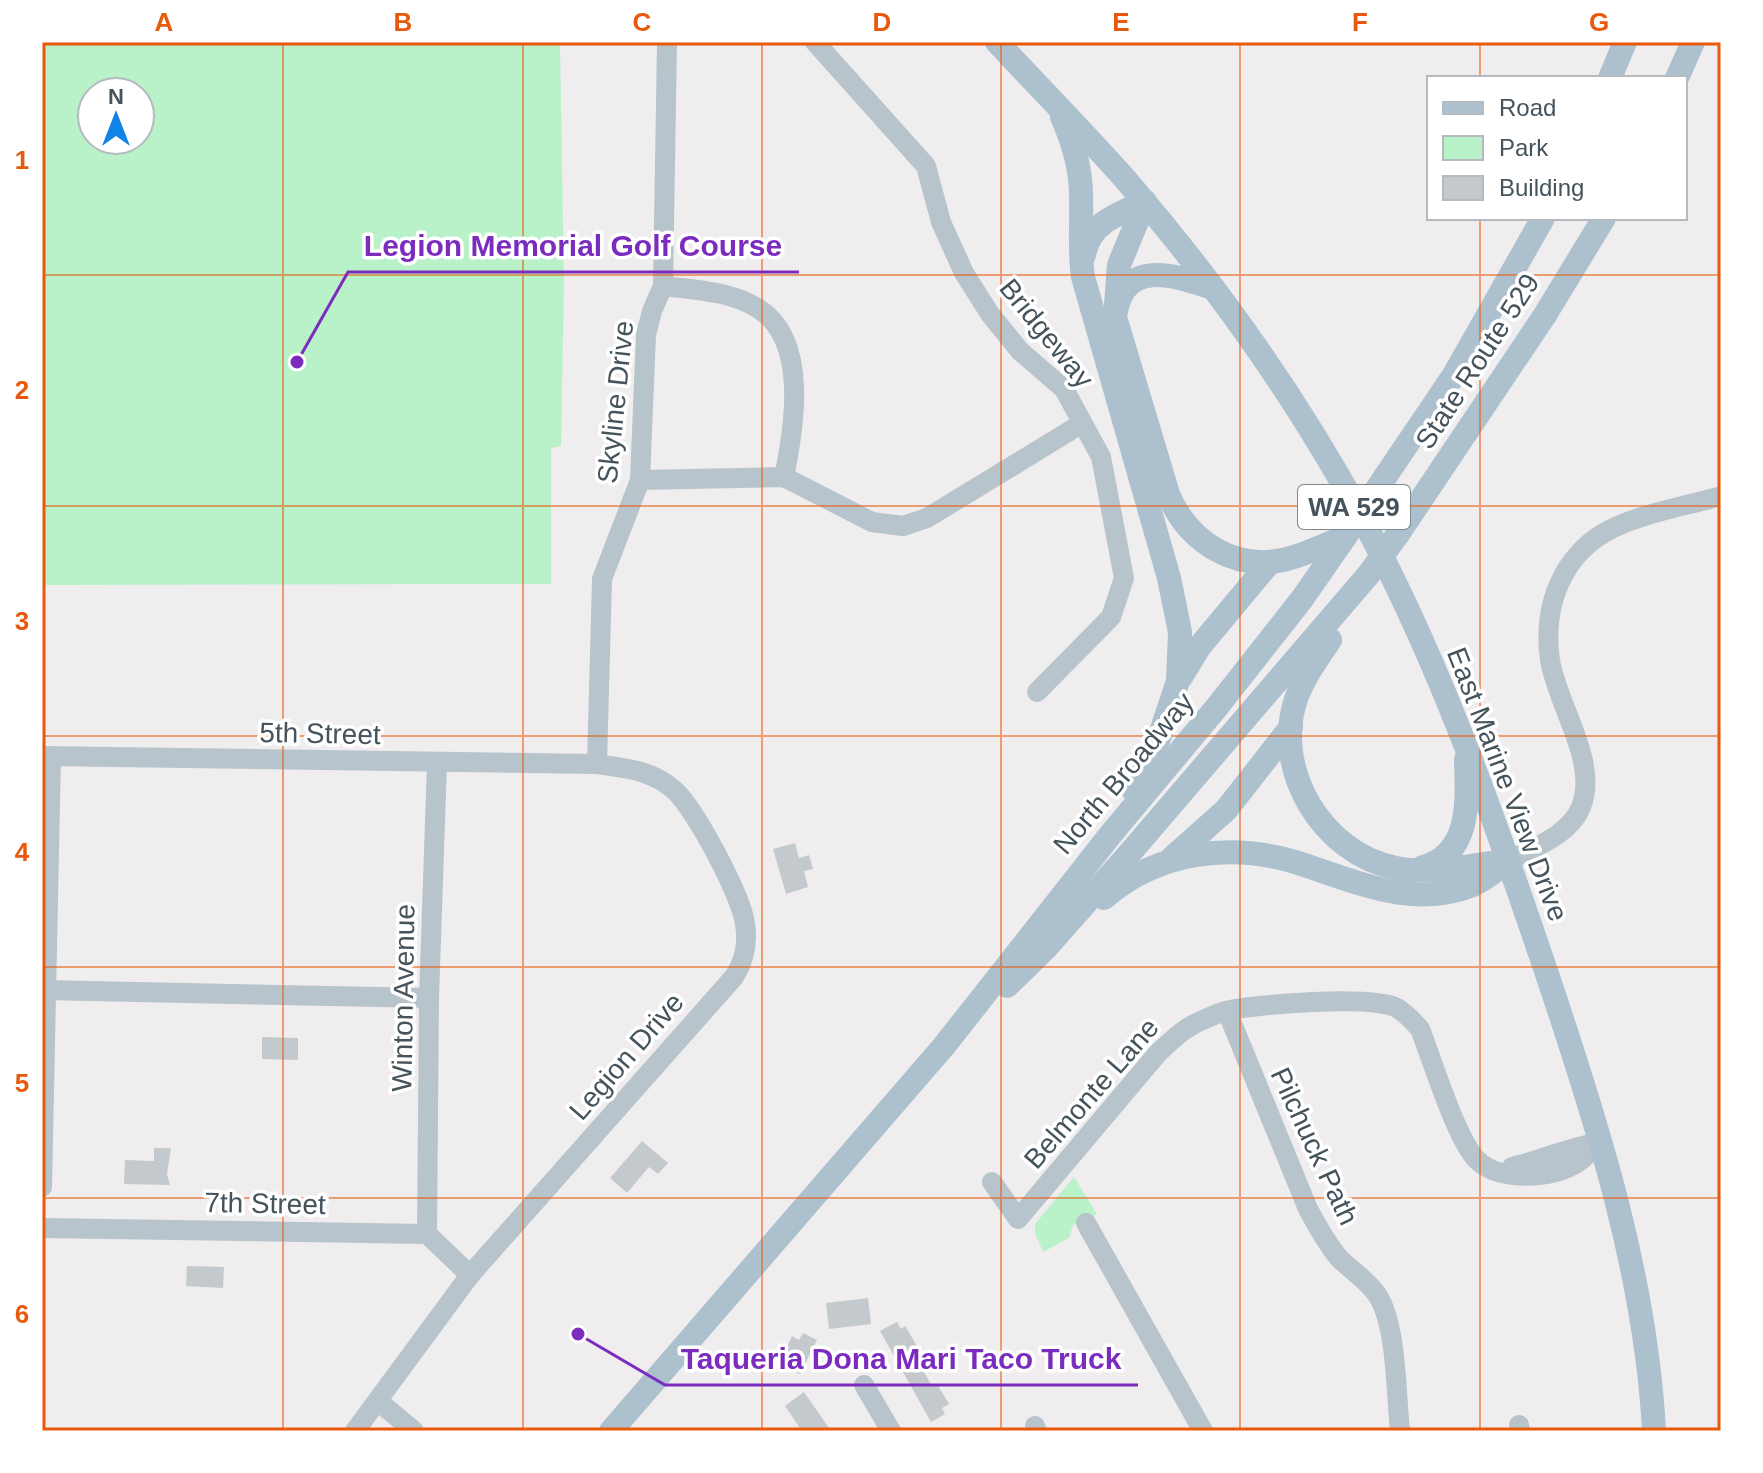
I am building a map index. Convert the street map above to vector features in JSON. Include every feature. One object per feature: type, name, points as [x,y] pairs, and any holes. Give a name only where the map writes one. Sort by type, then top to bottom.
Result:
[{"type":"main road","name":"East Marine View Drive","points":[[997,42],[1145,202],[1213,288],[1303,419],[1371,535],[1466,742],[1578,1067],[1631,1264],[1643,1329],[1654,1431]]},
{"type":"main road","points":[[1611,76],[1625,42]]},
{"type":"main road","points":[[1678,76],[1693,42]]},
{"type":"main road","points":[[1059,107],[1075,150],[1080,179],[1083,277],[1172,588],[1180,632],[1178,681],[1168,718],[1150,761],[1111,834]]},
{"type":"main road","points":[[1083,277],[1085,248],[1093,231],[1114,216],[1145,202]]},
{"type":"main road","name":"WA 529","points":[[1145,202],[1119,265],[1115,317],[1168,494],[1180,519],[1200,540],[1219,552],[1247,561],[1270,562],[1345,537]]},
{"type":"main road","name":"State Route 529","points":[[1345,537],[1454,375],[1542,220]]},
{"type":"main road","name":"State Route 529","points":[[1369,574],[1545,315],[1603,220]]},
{"type":"main road","points":[[1115,317],[1125,291],[1147,276],[1172,274],[1213,288]]},
{"type":"main road","name":"North Broadway","points":[[611,1431],[944,1046],[1111,834],[1217,707],[1302,599],[1345,537]]},
{"type":"main road","points":[[1178,681],[1200,646],[1270,562]]},
{"type":"main road","name":"WA 529","points":[[1369,574],[1341,624],[1308,672],[1295,701],[1291,727],[1295,773],[1305,797],[1318,819],[1335,837],[1363,858],[1413,870],[1433,865],[1446,855],[1462,833],[1466,812],[1466,742]]},
{"type":"main road","name":"North Broadway","points":[[944,1046],[1045,949],[1369,574]]},
{"type":"main road","points":[[1167,862],[1226,810],[1291,727]]},
{"type":"main road","points":[[1045,949],[1112,891],[1135,876],[1167,862],[1209,852],[1239,851],[1268,855],[1387,892],[1429,896],[1474,885],[1508,861]]},
{"type":"main road","points":[[1413,870],[1508,861]]},
{"type":"street","name":"Skyline Drive","points":[[597,764],[602,579],[640,480],[646,335],[663,286],[667,42]]},
{"type":"street","name":"Bridgeway","points":[[815,42],[926,166],[941,222],[964,273],[990,314],[1020,351],[1064,389],[1101,457],[1124,578],[1111,617],[1037,692]]},
{"type":"street","points":[[663,286],[713,292],[737,299],[758,308],[783,336],[793,365],[792,435],[784,477]]},
{"type":"street","points":[[640,480],[784,477],[872,522],[903,526],[927,518],[1081,424]]},
{"type":"street","points":[[1508,861],[1552,838],[1572,822],[1581,807],[1585,785],[1584,765],[1550,661],[1548,629],[1552,606],[1566,569],[1580,552],[1603,533],[1721,496]]},
{"type":"street","points":[[42,1187],[46,756]]},
{"type":"street","name":"5th Street","points":[[46,756],[597,764]]},
{"type":"street","name":"Winton Avenue","points":[[427,1234],[429,998],[437,763]]},
{"type":"street","name":"Legion Drive","points":[[355,1431],[470,1275],[743,964],[746,947],[743,908],[688,804],[657,777],[597,764]]},
{"type":"street","points":[[44,990],[429,998]]},
{"type":"street","name":"Belmonte Lane","points":[[992,1182],[1018,1219],[1158,1053],[1177,1035],[1198,1021],[1227,1011],[1271,1005],[1371,1002],[1395,1007],[1410,1017],[1420,1029],[1464,1141],[1478,1161],[1496,1169],[1544,1159],[1571,1147],[1600,1142]]},
{"type":"street","name":"Pilchuck Path","points":[[1227,1011],[1308,1209],[1339,1257],[1376,1293],[1385,1310],[1400,1431]]},
{"type":"street","points":[[1086,1223],[1203,1431]]},
{"type":"street","name":"7th Street","points":[[42,1228],[427,1234]]},
{"type":"street","points":[[427,1234],[470,1275]]},
{"type":"street","points":[[864,1385],[891,1431]]},
{"type":"street","points":[[378,1401],[414,1431]]},
{"type":"green space","points":[[42,42],[560,42],[564,284],[561,446],[551,448],[551,584],[42,585]]},
{"type":"green space","points":[[1074,1177],[1097,1214],[1073,1225],[1069,1238],[1043,1252],[1035,1233],[1035,1224]]},
{"type":"building","points":[[795,843],[799,858],[809,855],[813,869],[804,871],[808,887],[786,894],[773,849]]},
{"type":"building","points":[[262,1037],[298,1038],[298,1060],[262,1059]]},
{"type":"building","points":[[642,1141],[668,1163],[658,1174],[649,1167],[627,1193],[610,1178]]},
{"type":"building","points":[[154,1148],[171,1148],[167,1174],[170,1185],[124,1184],[125,1160],[154,1161]]},
{"type":"building","points":[[187,1266],[224,1267],[223,1288],[186,1286]]},
{"type":"building","points":[[868,1298],[871,1324],[829,1329],[826,1303]]},
{"type":"building","points":[[897,1322],[901,1329],[905,1326],[917,1346],[911,1349],[932,1386],[937,1384],[949,1404],[942,1408],[945,1414],[931,1422],[880,1331]]},
{"type":"building","points":[[803,1333],[817,1340],[800,1374],[787,1368],[790,1362],[782,1358],[792,1336],[799,1340]]},
{"type":"building","points":[[804,1392],[831,1431],[802,1431],[785,1406]]},
{"type":"place","name":"Legion Memorial Golf Course","points":[[297,362]]},
{"type":"place","name":"Taqueria Dona Mari Taco Truck","points":[[578,1334]]}]
